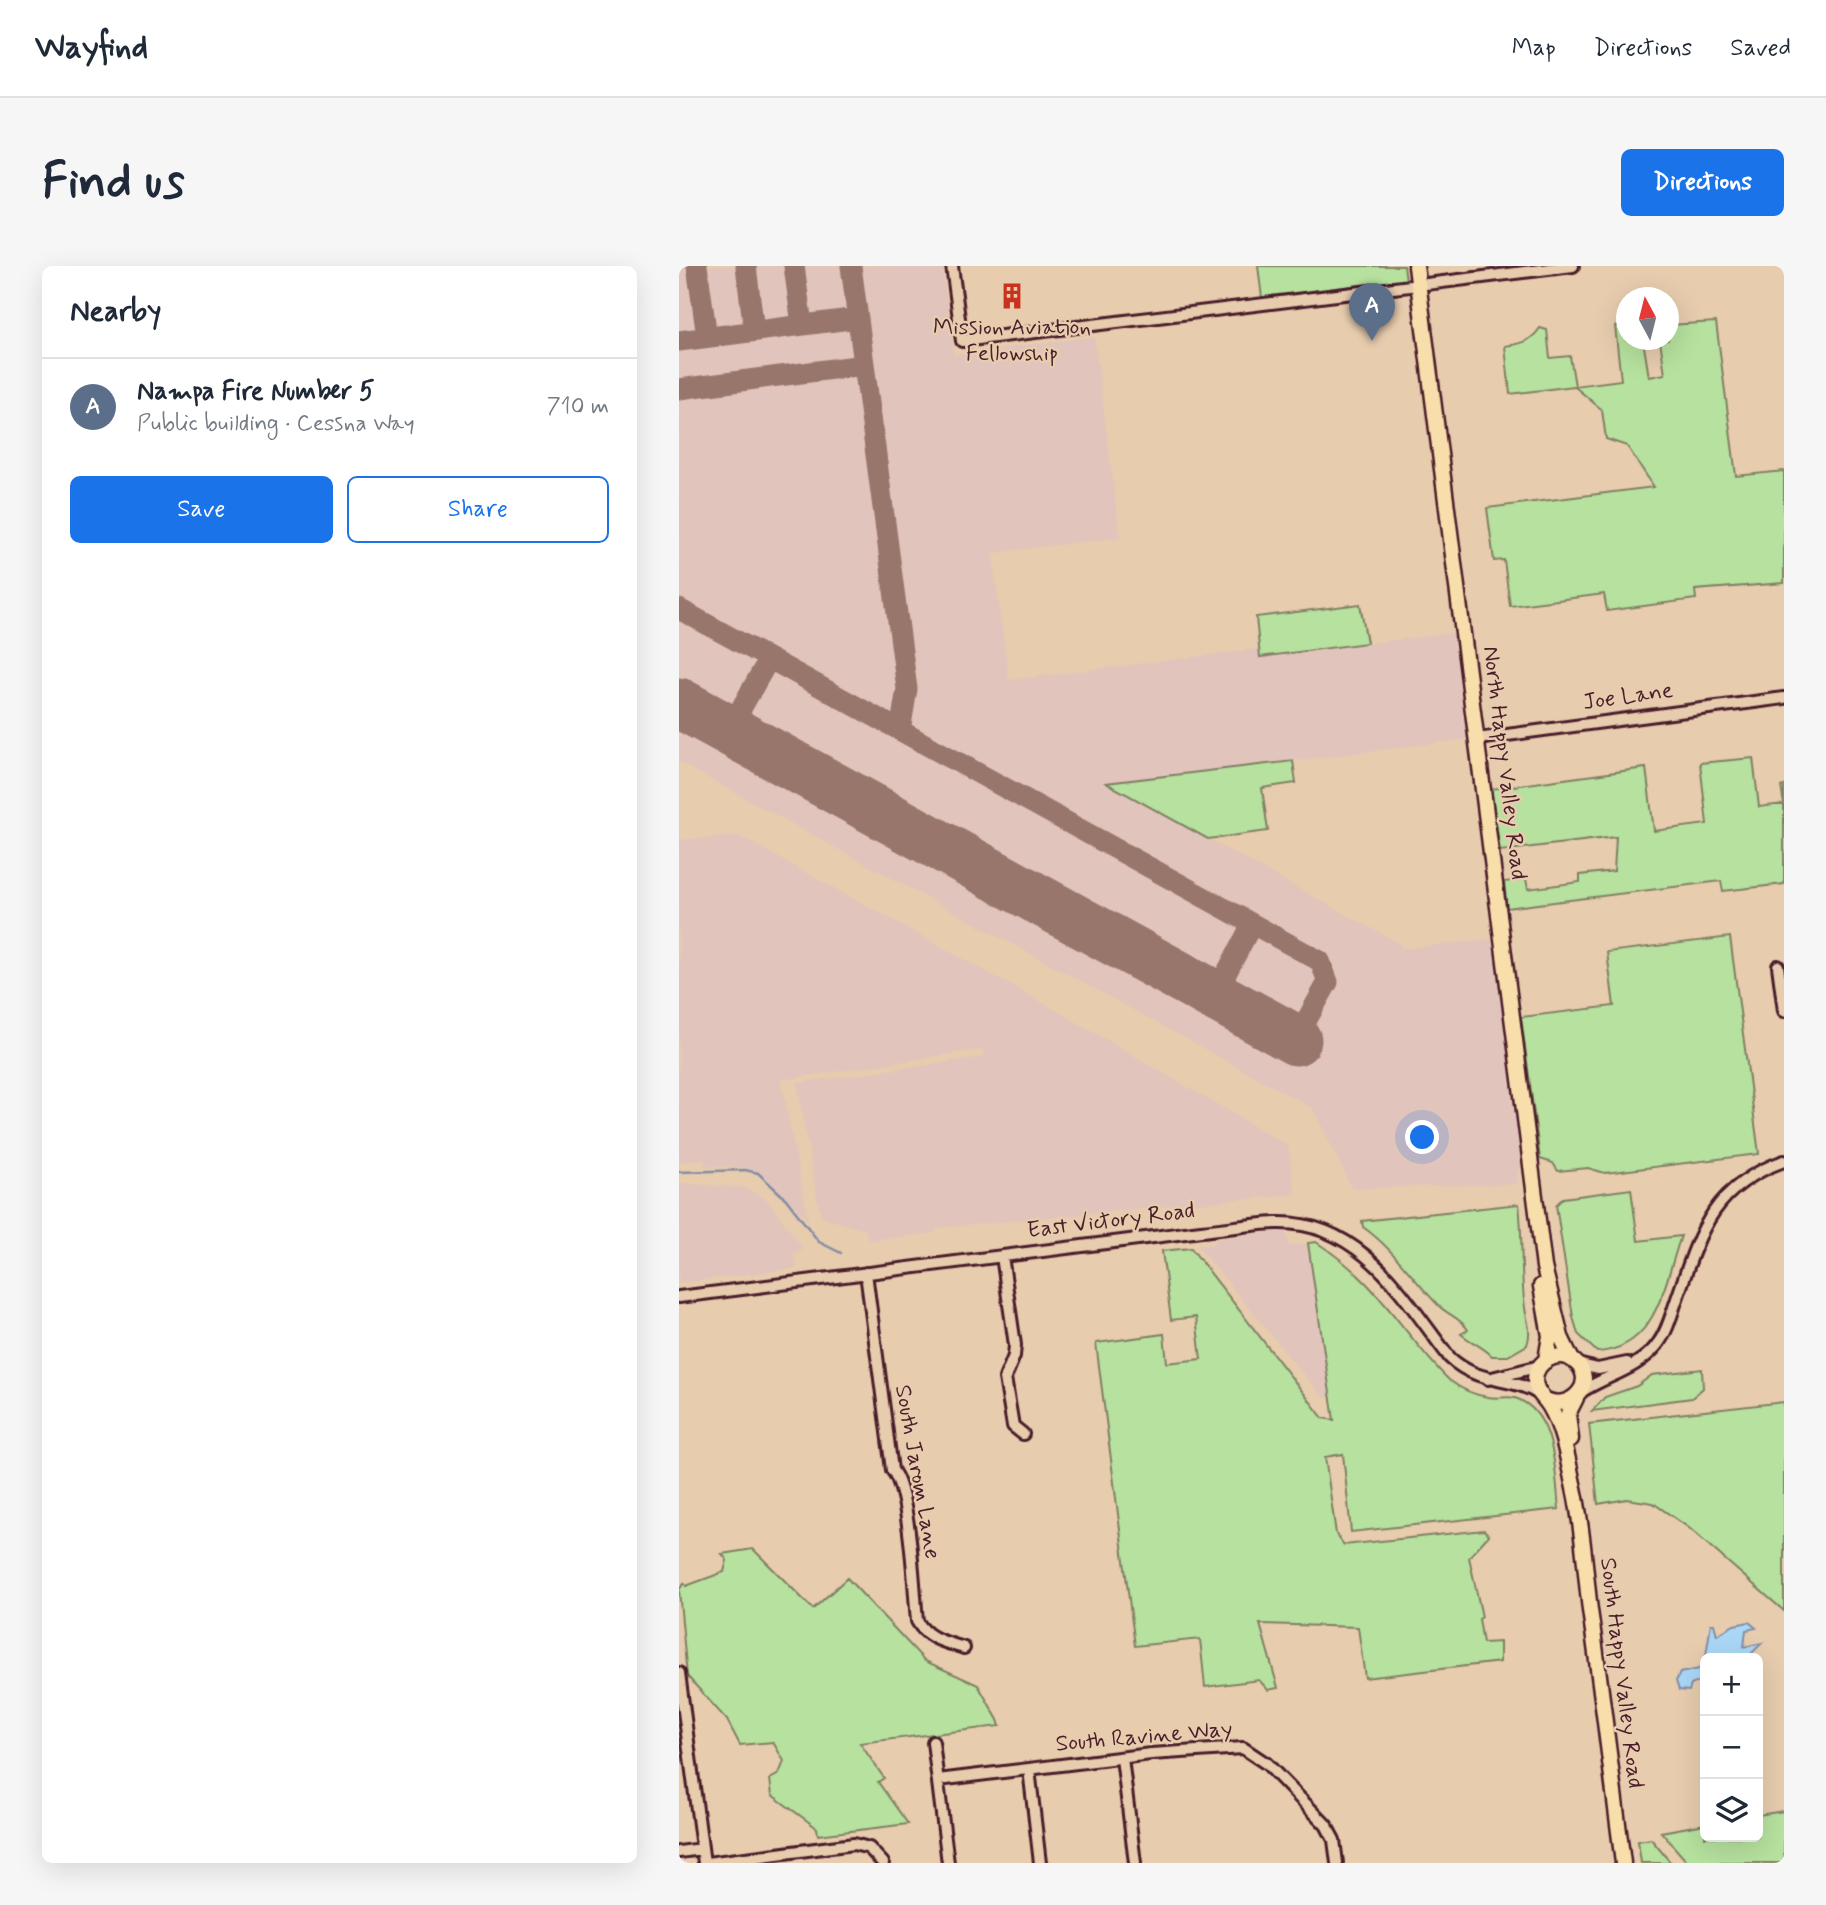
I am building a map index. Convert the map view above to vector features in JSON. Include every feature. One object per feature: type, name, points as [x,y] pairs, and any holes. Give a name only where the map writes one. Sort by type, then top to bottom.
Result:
[{"type":"main road","name":"North Happy Valley Road","points":[[1416,266],[1544,1267],[1561,1337],[1575,1362]]},
{"type":"main road","name":"North Happy Valley Road","points":[[1543,1363],[1550,1336],[1541,1290],[1544,1267]]},
{"type":"main road","points":[[1560,1356],[1575,1362],[1583,1376],[1567,1420],[1576,1468],[1574,1489],[1559,1423],[1535,1380],[1543,1363],[1560,1356]]},
{"type":"main road","points":[[1543,1397],[1560,1404],[1578,1395]]},
{"type":"main road","name":"South Happy Valley Road","points":[[1574,1489],[1623,1863]]},
{"type":"street","points":[[952,266],[962,341],[1573,266]]},
{"type":"street","name":"Joe Lane","points":[[1478,739],[1784,698]]},
{"type":"street","points":[[1778,966],[1784,1011]]},
{"type":"street","points":[[1578,1395],[1634,1367],[1659,1342],[1668,1325],[1700,1232],[1709,1216],[1737,1185],[1784,1161]]},
{"type":"street","name":"East Victory Road","points":[[679,1297],[1277,1223],[1314,1227],[1354,1245],[1377,1264],[1450,1358],[1463,1370],[1521,1384],[1543,1397]]},
{"type":"street","points":[[1002,1256],[1015,1345],[1006,1378],[1013,1426],[1023,1434]]},
{"type":"street","name":"South Jarom Lane","points":[[866,1273],[892,1470],[900,1481],[911,1553],[917,1621],[922,1630],[934,1639],[964,1648]]},
{"type":"street","points":[[1575,1362],[1598,1369],[1640,1361]]},
{"type":"street","points":[[1488,1378],[1543,1363]]},
{"type":"street","points":[[679,1672],[705,1863],[854,1844],[869,1848],[883,1863]]},
{"type":"street","points":[[933,1742],[948,1863]]},
{"type":"street","name":"South Ravine Way","points":[[938,1780],[1235,1747],[1254,1753],[1331,1831],[1337,1863]]},
{"type":"street","points":[[1122,1758],[1135,1863]]},
{"type":"street","points":[[1029,1769],[1040,1863]]},
{"type":"street","points":[[679,1852],[702,1849]]},
{"type":"shaded area","points":[[679,266],[942,266],[954,355],[1094,337],[1120,537],[992,553],[1009,680],[1259,649],[1261,657],[1453,633],[1467,739],[1107,784],[1400,944],[1401,949],[1494,939],[1521,1143],[1517,1184],[1352,1188],[1313,1108],[679,762]]},
{"type":"shaded area","points":[[739,836],[1052,1008],[1288,1146],[1295,1194],[936,1228],[936,1233],[868,1240],[866,1230],[821,1217],[797,1083],[984,1057],[983,1049],[781,1080],[808,1220],[761,1174],[740,1167],[705,1166],[704,1160],[679,1162],[679,840]]},
{"type":"shaded area","points":[[679,1183],[745,1188],[766,1199],[803,1248],[793,1255],[797,1268],[679,1283]]},
{"type":"shaded area","points":[[1285,1230],[1289,1246],[1308,1243],[1331,1399],[1322,1396],[1198,1246],[1215,1244],[1216,1239]]},
{"type":"green space","points":[[1258,266],[1404,266],[1406,280],[1262,298]]},
{"type":"green space","points":[[1716,322],[1736,476],[1784,471],[1784,583],[1695,590],[1696,599],[1607,611],[1604,594],[1510,606],[1504,560],[1494,561],[1487,508],[1654,487],[1627,446],[1606,439],[1602,410],[1574,386],[1510,394],[1505,346],[1525,342],[1540,328],[1547,330],[1550,358],[1570,356],[1575,386],[1621,380],[1618,350],[1645,350],[1649,377],[1665,374],[1661,350],[1679,350],[1679,324]]},
{"type":"green space","points":[[1360,604],[1367,643],[1260,657],[1256,617]]},
{"type":"green space","points":[[1753,758],[1759,807],[1784,804],[1784,884],[1723,891],[1721,881],[1507,908],[1504,882],[1526,879],[1528,889],[1580,882],[1580,875],[1614,871],[1616,837],[1500,851],[1491,789],[1646,768],[1654,831],[1707,824],[1700,763]]},
{"type":"green space","points":[[1293,761],[1296,783],[1262,788],[1268,831],[1208,839],[1106,783]]},
{"type":"green space","points":[[1730,937],[1759,1154],[1605,1173],[1588,1168],[1558,1171],[1553,1163],[1540,1159],[1521,1017],[1614,1006],[1607,952]]},
{"type":"green space","points":[[1631,1189],[1638,1241],[1681,1236],[1663,1292],[1646,1326],[1633,1339],[1617,1348],[1597,1352],[1578,1334],[1573,1317],[1556,1205],[1563,1198]]},
{"type":"green space","points":[[1519,1204],[1523,1295],[1529,1335],[1527,1345],[1508,1356],[1492,1356],[1461,1334],[1468,1330],[1465,1326],[1439,1306],[1394,1255],[1363,1227],[1362,1221]]},
{"type":"green space","points":[[1316,1242],[1373,1290],[1449,1380],[1477,1395],[1515,1398],[1529,1405],[1539,1416],[1551,1446],[1559,1509],[1351,1532],[1343,1454],[1325,1457],[1336,1534],[1344,1545],[1484,1530],[1489,1535],[1469,1557],[1482,1617],[1479,1619],[1483,1643],[1500,1642],[1500,1662],[1365,1678],[1358,1627],[1260,1624],[1278,1688],[1268,1690],[1259,1680],[1205,1687],[1200,1639],[1135,1646],[1096,1343],[1164,1334],[1167,1363],[1201,1359],[1196,1317],[1171,1320],[1162,1251],[1191,1248],[1323,1418],[1334,1420],[1308,1243]]},
{"type":"green space","points":[[1702,1369],[1703,1388],[1692,1398],[1592,1411],[1605,1397],[1637,1386],[1652,1375]]},
{"type":"green space","points":[[1784,1402],[1784,1611],[1689,1528],[1653,1503],[1627,1499],[1598,1504],[1589,1424]]},
{"type":"green space","points":[[753,1549],[813,1609],[847,1578],[925,1661],[978,1685],[998,1720],[1000,1726],[860,1743],[884,1778],[878,1782],[908,1824],[818,1835],[817,1828],[772,1795],[770,1779],[779,1774],[784,1761],[773,1742],[740,1745],[727,1720],[687,1676],[679,1590],[684,1583],[686,1586],[724,1572],[727,1560],[722,1554]]},
{"type":"green space","points":[[1784,1811],[1784,1863],[1688,1863],[1661,1832],[1700,1825],[1700,1842],[1763,1842],[1763,1814]]},
{"type":"green space","points":[[1651,1839],[1671,1863],[1641,1863],[1638,1841]]},
{"type":"water","points":[[1749,1622],[1756,1628],[1746,1630],[1744,1647],[1762,1643],[1752,1653],[1706,1653],[1711,1624],[1714,1624],[1717,1635],[1734,1625]]},
{"type":"water","points":[[1700,1667],[1700,1681],[1691,1685],[1689,1691],[1679,1690],[1676,1681],[1680,1673]]},
{"type":"waterway","points":[[679,1172],[745,1170],[758,1173],[786,1199],[819,1242],[841,1253]]},
{"type":"taxiway","points":[[697,266],[707,337]]},
{"type":"taxiway","points":[[746,266],[754,331]]},
{"type":"taxiway","points":[[794,266],[802,325]]},
{"type":"taxiway","points":[[851,266],[907,689],[900,731]]},
{"type":"taxiway","points":[[679,341],[858,318]]},
{"type":"taxiway","points":[[679,389],[864,365]]},
{"type":"taxiway","points":[[679,609],[1320,961],[1328,982],[1305,1023],[1287,1035]]},
{"type":"taxiway","points":[[729,730],[769,659]]},
{"type":"taxiway","points":[[1215,995],[1252,924]]},
{"type":"runway","points":[[679,703],[1296,1040]]},
{"type":"place","name":"Mission Aviation Fellowship","points":[[1012,296]]},
{"type":"place","name":"Nampa Fire Number 5","points":[[1372,341]]}]
